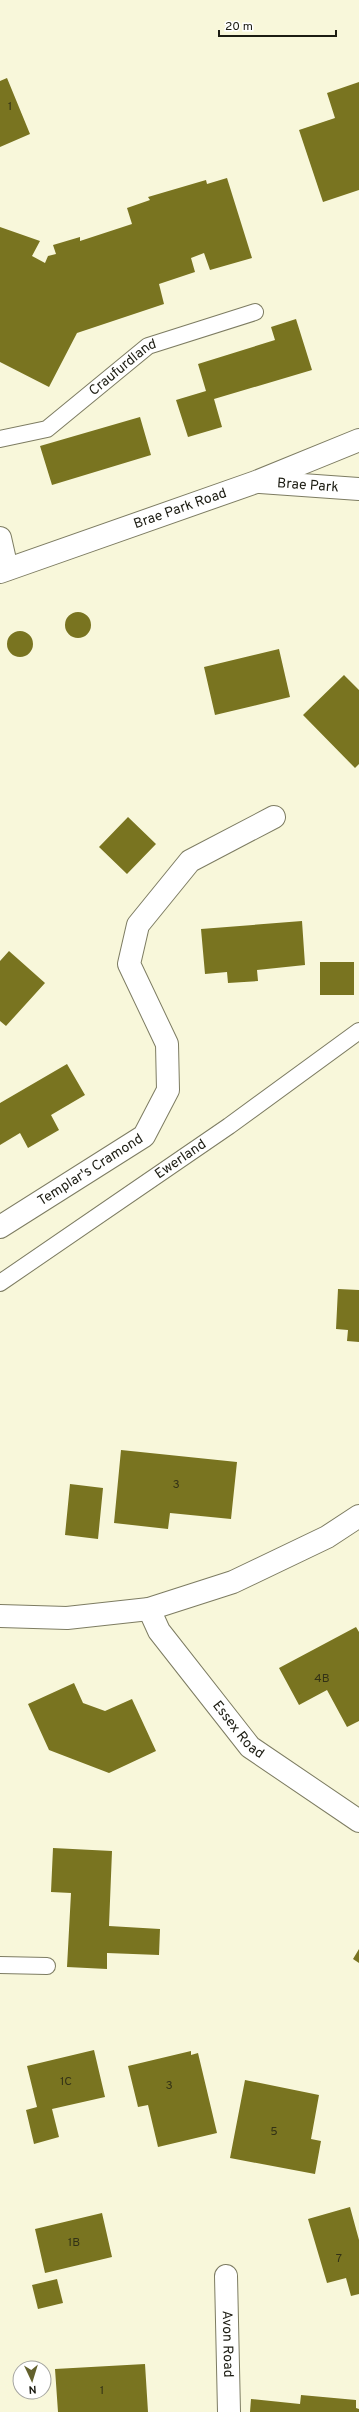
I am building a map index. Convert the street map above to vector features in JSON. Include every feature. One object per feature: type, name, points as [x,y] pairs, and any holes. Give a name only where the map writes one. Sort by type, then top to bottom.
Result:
[{"type":"street","name":"Brae Park Road","points":[[4,570],[256,482],[359,440]]},
{"type":"street","name":"Brae Park","points":[[256,482],[359,489]]},
{"type":"street","points":[[0,538],[4,570]]},
{"type":"street","name":"Templar's Cramond","points":[[0,1227],[144,1136],[168,1090],[167,1044],[129,964],[138,925],[190,861],[274,817]]},
{"type":"street","points":[[0,1616],[67,1618],[148,1608],[233,1582],[327,1538],[359,1516]]},
{"type":"street","name":"Essex Road","points":[[148,1608],[159,1631],[250,1747],[359,1821]]},
{"type":"street","name":"Avon Road","points":[[226,2276],[229,2412]]},
{"type":"lane","name":"Craufurdland","points":[[0,439],[47,429],[148,346],[255,312]]},
{"type":"lane","name":"Ewerland","points":[[0,1284],[229,1126],[359,1031]]},
{"type":"lane","points":[[0,1965],[47,1966]]},
{"type":"building","points":[[7,78],[30,134],[0,147],[0,81]]},
{"type":"building","points":[[359,82],[359,190],[323,202],[299,130],[335,118],[327,93]]},
{"type":"building","points":[[227,178],[252,258],[210,270],[204,253],[191,258],[195,272],[159,284],[164,304],[77,333],[49,387],[0,362],[0,227],[40,241],[32,256],[45,263],[48,256],[56,254],[53,245],[80,237],[80,241],[132,224],[127,208],[150,200],[148,197],[206,180],[207,184]]},
{"type":"building","points":[[296,319],[312,370],[214,399],[222,427],[188,437],[176,400],[206,391],[198,364],[275,340],[271,327]]},
{"type":"building","points":[[140,417],[151,455],[52,485],[40,446]]},
{"type":"building","points":[[78,612],[87,616],[91,625],[87,634],[78,638],[69,634],[65,625],[69,616]]},
{"type":"building","points":[[20,631],[29,635],[33,644],[29,653],[20,657],[11,653],[7,644],[11,635]]},
{"type":"building","points":[[279,649],[290,697],[215,715],[204,667]]},
{"type":"building","points":[[344,675],[359,690],[359,764],[355,768],[303,715]]},
{"type":"building","points":[[128,817],[156,844],[127,874],[99,847]]},
{"type":"building","points":[[302,921],[305,965],[257,970],[258,981],[228,983],[227,972],[205,974],[201,929]]},
{"type":"building","points":[[9,951],[45,983],[6,1026],[0,1021],[0,961]]},
{"type":"building","points":[[320,962],[354,962],[354,995],[320,995]]},
{"type":"building","points":[[67,1064],[85,1095],[51,1115],[59,1130],[28,1148],[20,1133],[0,1145],[0,1103]]},
{"type":"building","points":[[338,1289],[359,1290],[359,1342],[347,1341],[348,1330],[336,1329]]},
{"type":"building","points":[[121,1450],[237,1462],[231,1519],[170,1513],[168,1529],[114,1523]]},
{"type":"building","points":[[70,1484],[103,1488],[98,1539],[65,1535]]},
{"type":"building","points":[[356,1627],[359,1632],[359,1721],[347,1727],[327,1690],[299,1705],[279,1668]]},
{"type":"building","points":[[74,1683],[83,1703],[105,1711],[132,1699],[156,1751],[109,1773],[49,1750],[28,1704]]},
{"type":"building","points":[[53,1848],[112,1851],[109,1926],[160,1929],[159,1955],[107,1953],[107,1969],[67,1967],[71,1893],[51,1892]]},
{"type":"building","points":[[359,1949],[359,1963],[353,1959]]},
{"type":"building","points":[[94,2050],[105,2097],[52,2109],[59,2137],[34,2144],[26,2110],[37,2107],[27,2066]]},
{"type":"building","points":[[191,2051],[191,2055],[198,2053],[217,2133],[158,2147],[148,2105],[138,2107],[128,2066]]},
{"type":"building","points":[[245,2080],[319,2095],[311,2139],[321,2141],[315,2174],[230,2158]]},
{"type":"building","points":[[350,2207],[359,2240],[359,2294],[351,2296],[346,2278],[327,2283],[308,2219]]},
{"type":"building","points":[[102,2213],[112,2257],[45,2273],[35,2229]]},
{"type":"building","points":[[57,2279],[63,2303],[38,2309],[32,2285]]},
{"type":"building","points":[[145,2364],[148,2412],[58,2412],[55,2369]]},
{"type":"building","points":[[301,2395],[356,2400],[356,2408],[359,2409],[359,2412],[250,2412],[251,2399],[300,2404]]}]
